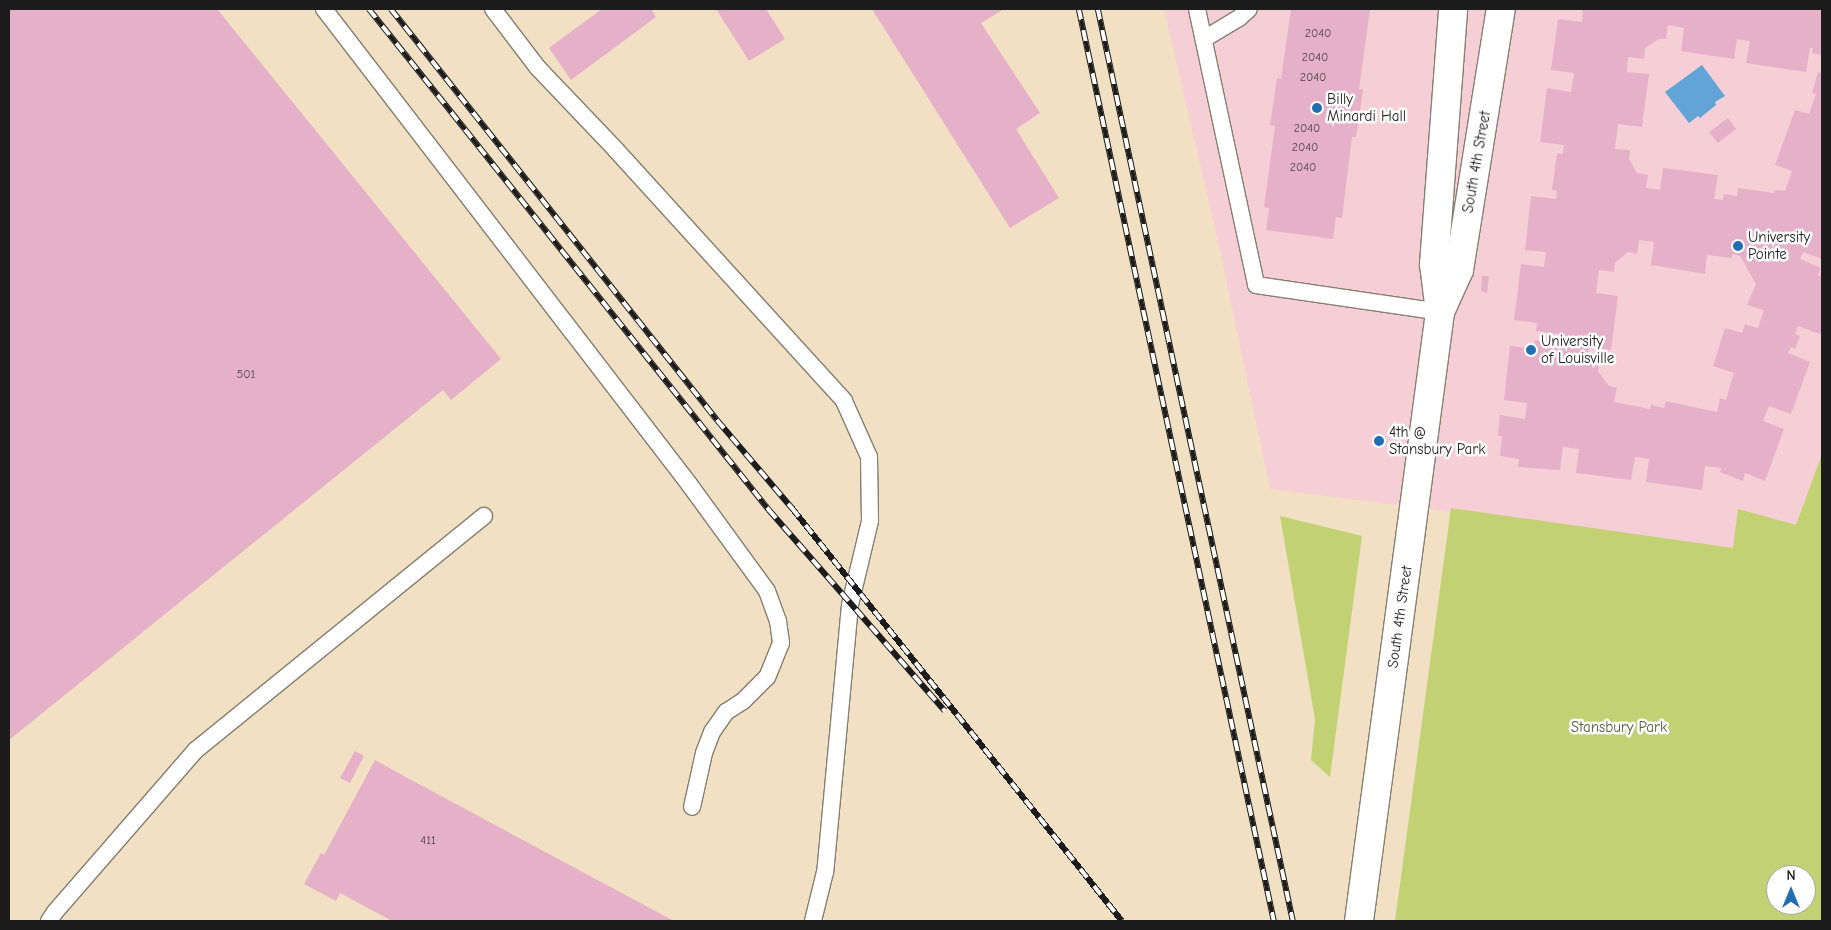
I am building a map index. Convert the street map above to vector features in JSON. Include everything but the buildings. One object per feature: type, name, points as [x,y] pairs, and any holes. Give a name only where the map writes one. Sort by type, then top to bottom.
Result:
[{"type":"main road","name":"South 4th Street","points":[[1359,921],[1440,312],[1434,264],[1453,9]]},
{"type":"main road","name":"South 4th Street","points":[[1440,312],[1459,270],[1502,9]]},
{"type":"lane","points":[[324,9],[683,476],[767,591],[778,621],[781,643],[767,677],[743,701],[726,712],[712,732],[704,753],[692,807]]},
{"type":"lane","points":[[493,9],[538,68],[623,158],[844,400],[869,457],[870,521],[850,605],[840,735],[831,800],[825,872],[813,921]]},
{"type":"lane","points":[[1197,9],[1256,285],[1440,312]]},
{"type":"lane","points":[[1204,39],[1240,18],[1249,9]]},
{"type":"lane","points":[[49,921],[196,750],[484,516]]},
{"type":"shaded area","name":"University of Louisville","points":[[1164,9],[1822,9],[1822,454],[1796,525],[1734,548],[1270,489],[1219,246]]},
{"type":"green space","name":"Stansbury Park","points":[[1822,454],[1822,921],[1395,921],[1451,508],[1733,548],[1738,509],[1796,525]]},
{"type":"green space","points":[[1280,516],[1362,536],[1330,777],[1311,760],[1315,719]]},
{"type":"water","points":[[1702,65],[1725,96],[1715,102],[1716,105],[1700,118],[1698,116],[1689,123],[1665,92]]},
{"type":"railway","points":[[369,9],[769,510],[945,711]]},
{"type":"railway","points":[[391,9],[717,420],[792,508],[1122,921]]},
{"type":"railway","points":[[1079,9],[1274,921]]},
{"type":"railway","points":[[1098,9],[1293,921]]},
{"type":"place","name":"Billy Minardi Hall","points":[[1317,108]]},
{"type":"place","name":"University Pointe","points":[[1738,246]]},
{"type":"place","name":"University of Louisville","points":[[1531,350]]},
{"type":"place","name":"4th @ Stansbury Park","points":[[1379,441]]}]
